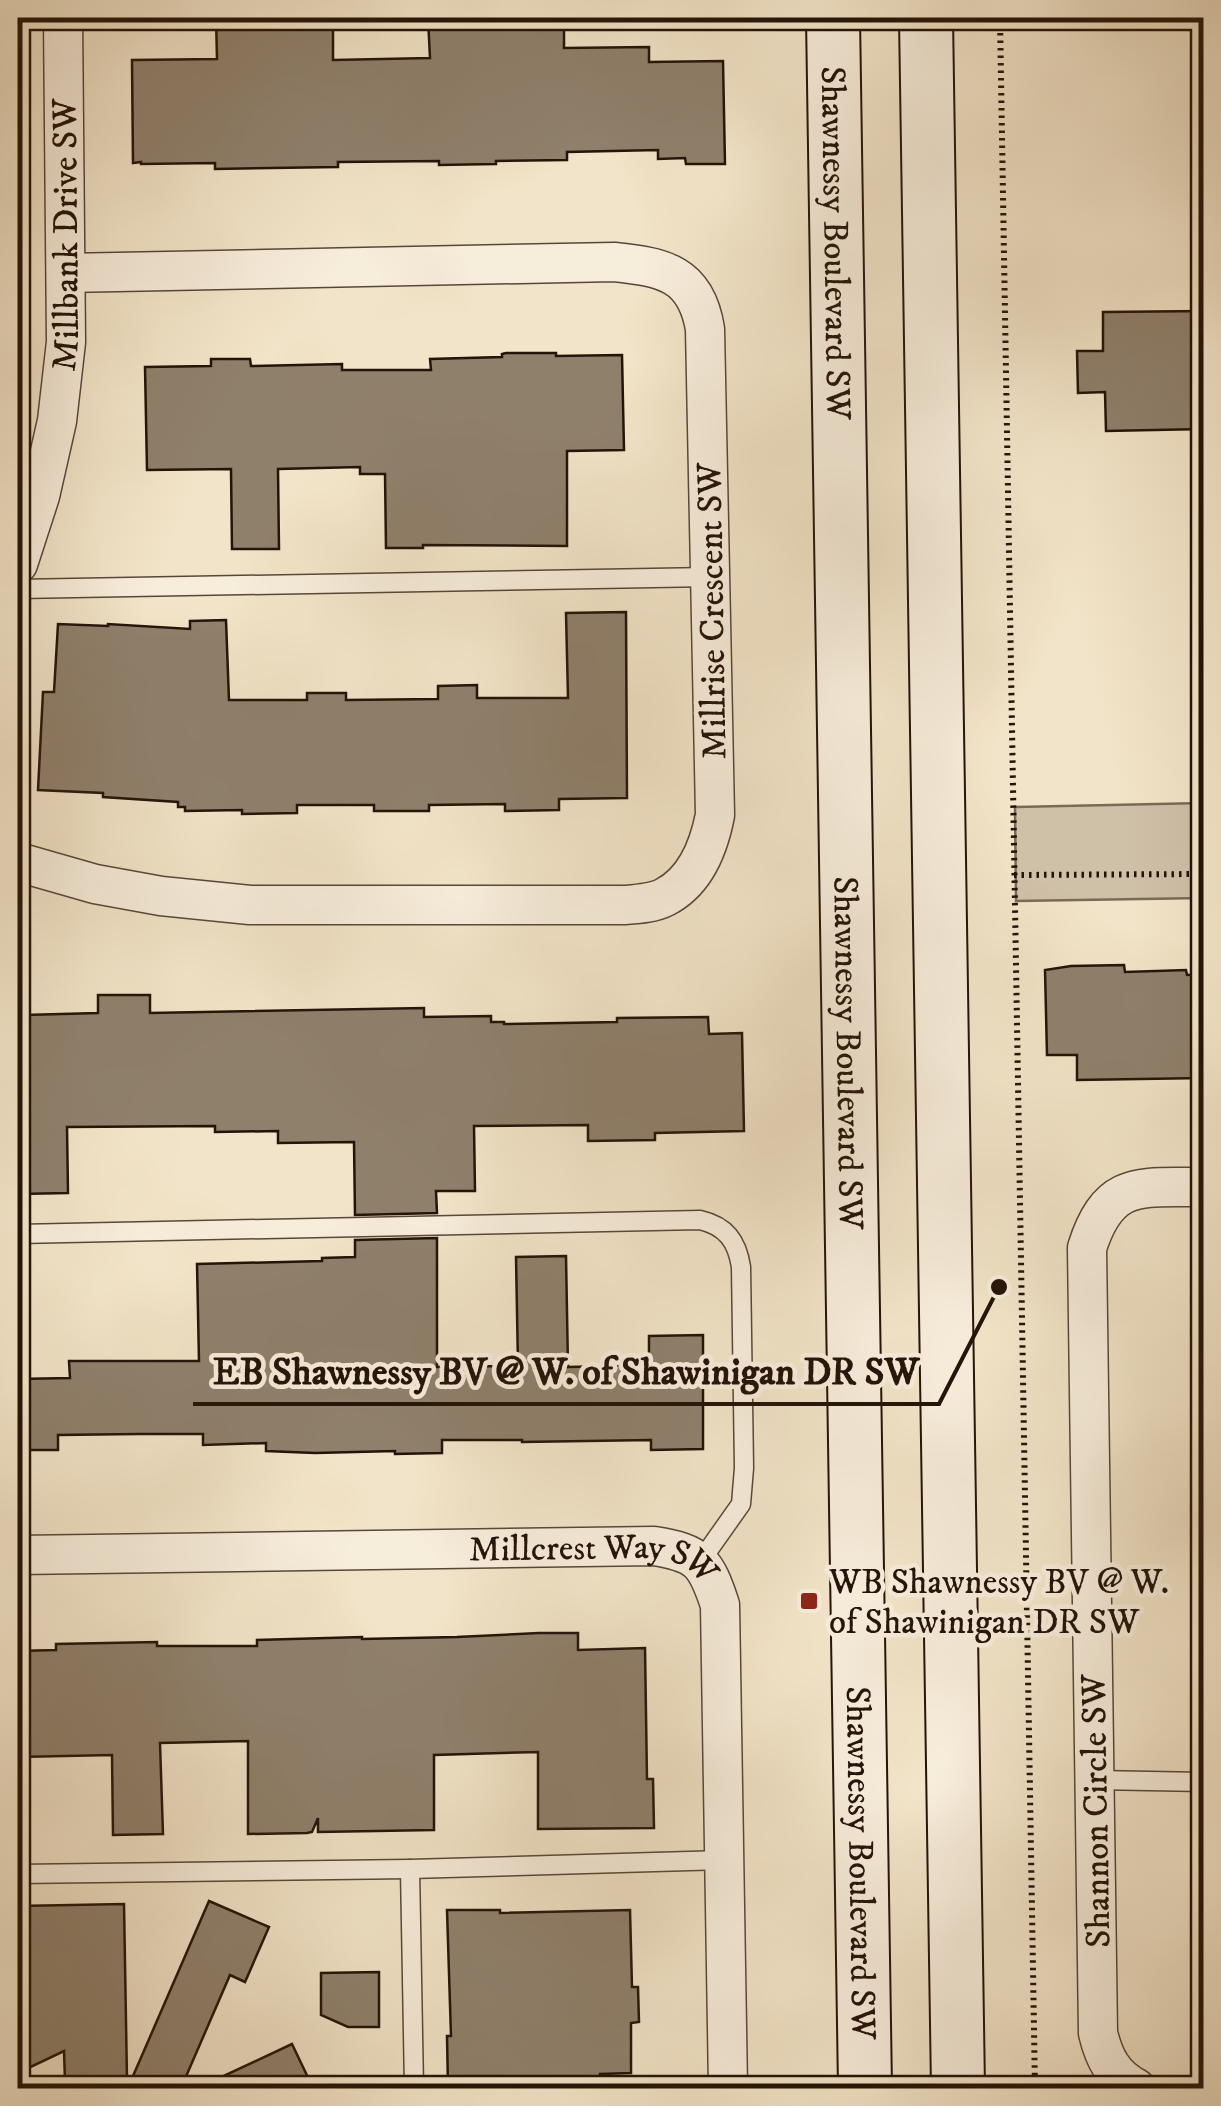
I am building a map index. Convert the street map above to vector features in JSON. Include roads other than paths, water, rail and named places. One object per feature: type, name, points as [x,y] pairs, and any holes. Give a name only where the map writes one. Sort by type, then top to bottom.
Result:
[{"type":"main road","name":"Shawnessy Boulevard SW","points":[[833,18],[865,2088]]},
{"type":"main road","points":[[927,28],[958,2088]]},
{"type":"street","name":"Millbank Drive SW","points":[[18,564],[40,496],[57,421],[66,342],[62,18]]},
{"type":"street","name":"Millrise Crescent SW","points":[[18,862],[95,884],[161,896],[250,905],[625,905],[664,898],[686,882],[712,835],[715,814],[705,329],[702,306],[692,291],[665,270],[614,262],[66,273]]},
{"type":"street","name":"Shannon Circle SW","points":[[1118,2083],[1103,2054],[1098,2033],[1086,1248],[1094,1224],[1107,1204],[1128,1191],[1204,1187]]},
{"type":"street","name":"Millcrest Way SW","points":[[18,1554],[654,1546],[683,1550],[700,1562],[712,1579],[720,1605],[728,2088]]},
{"type":"lane","points":[[18,589],[710,577]]},
{"type":"lane","points":[[18,1234],[700,1220],[711,1223],[731,1236],[740,1255],[744,1468],[741,1504],[700,1562]]},
{"type":"lane","points":[[1095,1780],[1204,1782]]},
{"type":"lane","points":[[18,1874],[724,1860]]},
{"type":"lane","points":[[410,1868],[414,2088]]},
{"type":"place","name":"EB Shawnessy BV @ W. of Shawinigan DR SW","points":[[999,1287]]},
{"type":"place","name":"WB Shawnessy BV @ W. of Shawinigan DR SW","points":[[809,1601]]}]
